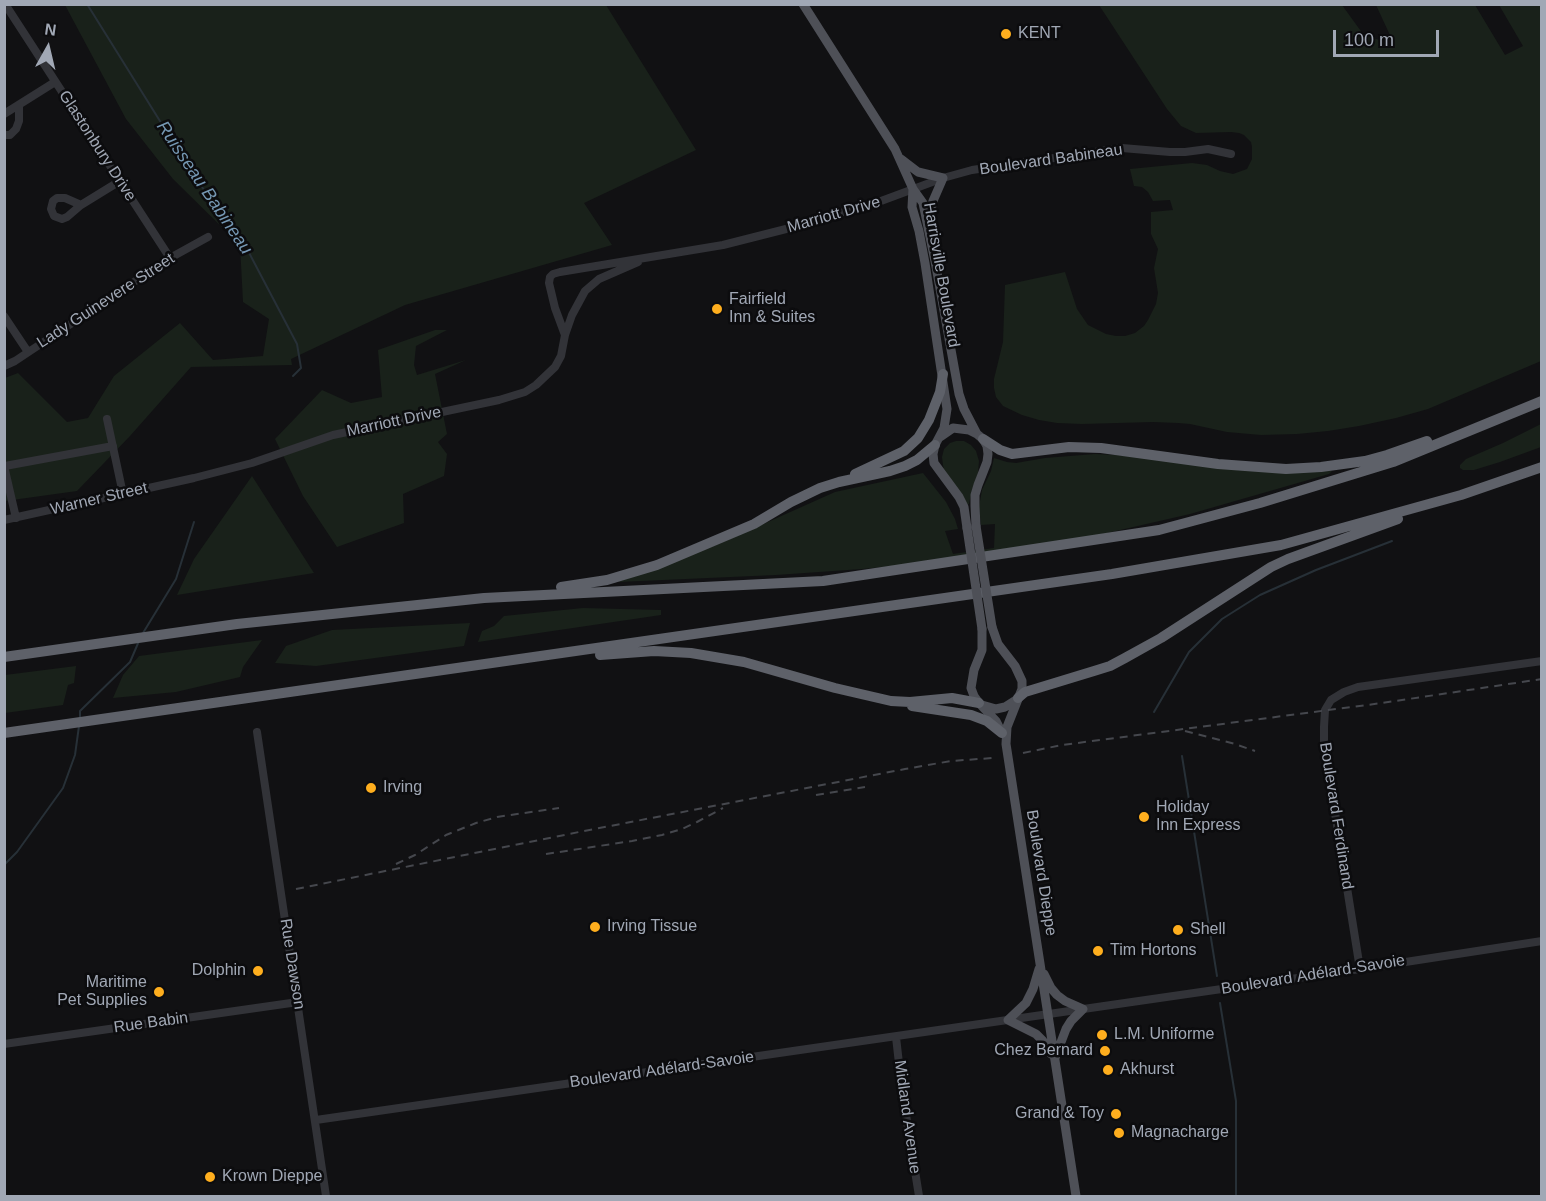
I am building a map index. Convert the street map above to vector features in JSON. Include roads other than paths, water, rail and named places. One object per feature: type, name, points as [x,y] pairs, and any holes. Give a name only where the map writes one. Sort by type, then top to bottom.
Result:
[{"type":"highway","points":[[839,482],[904,452],[918,438],[929,420],[940,392],[943,374]]},
{"type":"highway","points":[[4,657],[237,624],[484,598],[823,581],[1160,530],[1260,503],[1393,462],[1542,401]]},
{"type":"highway","points":[[980,436],[1000,450],[1012,454],[1070,447],[1101,448],[1218,464],[1301,469],[1387,455],[1518,411]]},
{"type":"highway","points":[[484,598],[541,588],[581,585],[657,566],[754,524],[820,488],[905,466],[917,460],[937,442]]},
{"type":"highway","points":[[1018,698],[1026,692],[1095,671],[1125,658],[1161,638],[1271,567],[1288,559],[1542,467]]},
{"type":"highway","points":[[4,733],[1112,574],[1281,545],[1461,495]]},
{"type":"highway","points":[[474,666],[633,651],[681,652],[736,660],[891,701],[971,715],[987,721],[1002,733]]},
{"type":"highway","points":[[891,701],[961,699],[979,703]]},
{"type":"main road","points":[[803,4],[889,139],[913,189]]},
{"type":"main road","points":[[899,158],[918,172],[944,178],[933,201],[929,228]]},
{"type":"main road","name":"Harrisville Boulevard","points":[[913,189],[923,203],[929,228],[958,394],[964,409],[987,446],[987,462],[975,495],[972,527]]},
{"type":"main road","name":"Harrisville Boulevard","points":[[913,189],[912,207],[921,242],[947,409],[947,417],[933,454],[934,463],[959,497],[972,527],[987,628]]},
{"type":"main road","points":[[937,442],[953,428],[969,430],[980,436]]},
{"type":"main road","points":[[987,628],[1019,674],[1022,689],[1007,727],[1006,744]]},
{"type":"main road","points":[[987,628],[971,688],[979,703],[996,721],[1006,744]]},
{"type":"main road","points":[[979,703],[996,709],[1005,707],[1018,698]]},
{"type":"main road","name":"Boulevard Dieppe","points":[[1006,744],[1076,1197]]},
{"type":"main road","points":[[1040,967],[1054,992],[1062,999],[1083,1009],[1066,1029],[1054,1060]]},
{"type":"main road","points":[[1040,967],[1026,1003],[1008,1020],[1038,1036],[1054,1060]]},
{"type":"street","name":"Glastonbury Drive","points":[[5,4],[170,258]]},
{"type":"street","points":[[4,114],[55,82]]},
{"type":"street","points":[[4,135],[10,135],[16,129],[19,105]]},
{"type":"street","name":"Boulevard Babineau","points":[[913,189],[972,170],[1122,148],[1170,152],[1208,149],[1231,154]]},
{"type":"street","points":[[81,205],[120,181]]},
{"type":"street","name":"Marriott Drive","points":[[565,335],[550,291],[550,277],[554,274],[723,245],[882,201],[913,189]]},
{"type":"street","name":"Lady Guinevere Street","points":[[4,366],[15,361],[170,258],[208,237]]},
{"type":"street","name":"Marriott Drive","points":[[194,478],[252,463],[333,435],[499,400],[525,392],[555,368],[561,356],[572,315],[585,291],[599,279],[648,257]]},
{"type":"street","points":[[4,316],[28,352]]},
{"type":"street","points":[[107,419],[123,494]]},
{"type":"street","points":[[16,518],[4,466],[113,446]]},
{"type":"street","name":"Warner Street","points":[[4,520],[194,478]]},
{"type":"street","name":"Boulevard Ferdinand","points":[[1360,969],[1324,744],[1325,710],[1331,700],[1358,687],[1542,661]]},
{"type":"street","name":"Rue Dawson","points":[[257,732],[326,1197]]},
{"type":"street","name":"Boulevard Adélard-Savoie","points":[[316,1120],[896,1037],[1008,1020],[1047,1010],[1083,1009],[1542,941]]},
{"type":"street","name":"Rue Babin","points":[[4,1044],[298,1002]]},
{"type":"street","name":"Midland Avenue","points":[[896,1037],[919,1197]]},
{"type":"waterway","name":"Ruisseau Babineau","points":[[87,4],[193,174],[213,203],[236,228],[297,344],[301,368],[293,376]]},
{"type":"waterway","name":"Ruisseau Babineau","points":[[143,633],[176,579],[194,522]]},
{"type":"waterway","points":[[1154,712],[1189,652],[1222,619],[1260,595],[1316,570],[1392,541]]},
{"type":"waterway","name":"Ruisseau Babineau","points":[[80,717],[80,711],[130,662],[139,641]]},
{"type":"waterway","name":"Ruisseau Babineau","points":[[4,865],[17,852],[63,788],[75,755],[79,726]]},
{"type":"waterway","points":[[1182,756],[1217,976]]},
{"type":"waterway","points":[[1220,1003],[1236,1101],[1236,1196]]},
{"type":"railway","points":[[1023,753],[1062,745],[1382,703],[1542,679]]},
{"type":"railway","points":[[1185,731],[1255,751]]},
{"type":"railway","points":[[296,889],[905,769],[951,761],[993,758]]},
{"type":"railway","points":[[816,795],[865,787]]},
{"type":"railway","points":[[396,864],[446,835],[476,823],[497,817],[559,808]]},
{"type":"railway","points":[[546,854],[662,835],[682,829],[723,808]]},
{"type":"place","name":"KENT","points":[[1006,34]]},
{"type":"place","name":"Fairfield Inn & Suites","points":[[717,309]]},
{"type":"place","name":"Irving","points":[[371,788]]},
{"type":"place","name":"Holiday Inn Express","points":[[1144,817]]},
{"type":"place","name":"Irving Tissue","points":[[595,927]]},
{"type":"place","name":"Shell","points":[[1178,930]]},
{"type":"place","name":"Tim Hortons","points":[[1098,951]]},
{"type":"place","name":"Dolphin","points":[[258,971]]},
{"type":"place","name":"Maritime Pet Supplies","points":[[159,992]]},
{"type":"place","name":"L.M. Uniforme","points":[[1102,1035]]},
{"type":"place","name":"Chez Bernard","points":[[1105,1051]]},
{"type":"place","name":"Akhurst","points":[[1108,1070]]},
{"type":"place","name":"Grand & Toy","points":[[1116,1114]]},
{"type":"place","name":"Magnacharge","points":[[1119,1133]]},
{"type":"place","name":"Krown Dieppe","points":[[210,1177]]}]
